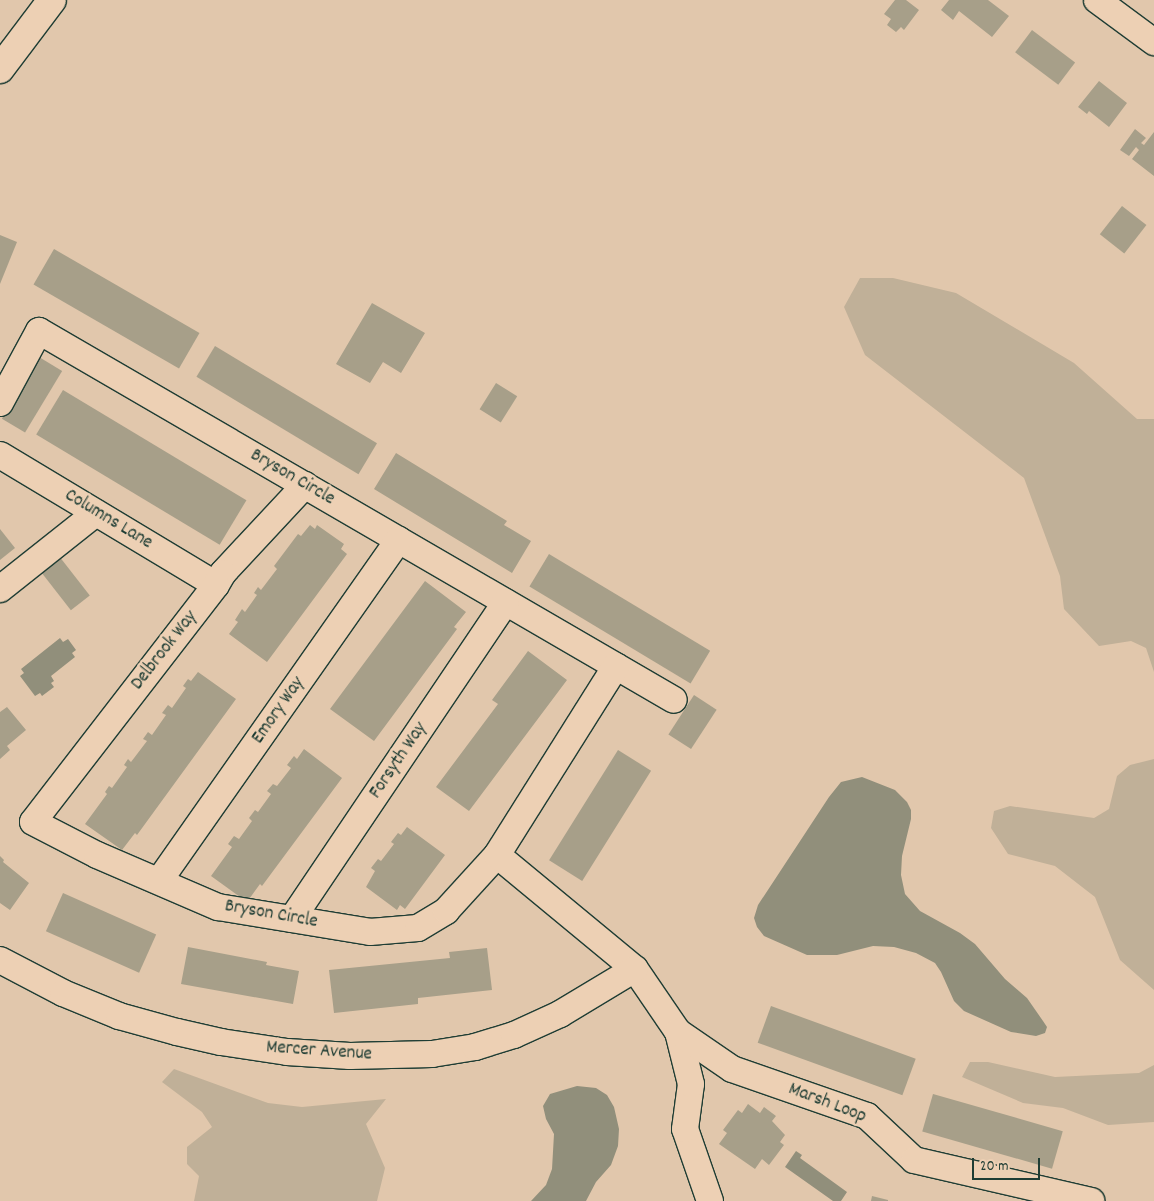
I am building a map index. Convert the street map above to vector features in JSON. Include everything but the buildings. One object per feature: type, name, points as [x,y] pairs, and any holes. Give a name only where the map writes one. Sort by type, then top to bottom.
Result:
[{"type":"main road","points":[[0,69],[52,0]]},
{"type":"street","points":[[1097,0],[1154,42]]},
{"type":"street","name":"Bryson Circle","points":[[0,403],[39,330],[674,700]]},
{"type":"street","name":"Columns Lane","points":[[0,455],[216,585]]},
{"type":"street","name":"Delbrook Way","points":[[32,822],[216,585],[223,573],[305,485]]},
{"type":"street","points":[[0,589],[96,513]]},
{"type":"street","name":"Emory Way","points":[[159,882],[399,540]]},
{"type":"street","name":"Forsyth Way","points":[[292,919],[506,602]]},
{"type":"street","name":"Bryson Circle","points":[[32,822],[97,855],[218,907],[370,932],[418,928],[446,911],[497,855],[616,666]]},
{"type":"street","points":[[497,855],[635,969]]},
{"type":"street","name":"Mercer Avenue","points":[[0,960],[64,993],[119,1016],[177,1032],[287,1052],[350,1056],[432,1054],[491,1042],[514,1035],[560,1014],[635,969]]},
{"type":"street","name":"Marsh Loop","points":[[635,969],[678,1032],[732,1069],[867,1116],[914,1160],[1091,1201]]},
{"type":"street","name":"Marsh Loop","points":[[678,1032],[690,1084],[685,1130],[710,1201]]},
{"type":"shaded area","points":[[860,278],[893,278],[956,293],[1074,363],[1137,419],[1154,419],[1154,672],[1146,648],[1131,641],[1099,646],[1064,609],[1060,576],[1024,478],[865,355],[844,307]]},
{"type":"shaded area","points":[[60,638],[63,642],[68,639],[76,650],[72,653],[75,657],[51,676],[54,681],[51,683],[54,687],[42,696],[40,693],[35,696],[20,676],[24,673],[21,669]]},
{"type":"shaded area","points":[[1154,759],[1154,990],[1120,960],[1095,897],[1055,866],[1008,854],[991,828],[994,811],[1010,806],[1094,818],[1109,809],[1117,776],[1130,765]]},
{"type":"shaded area","points":[[862,777],[895,790],[907,802],[911,810],[911,819],[902,856],[901,875],[905,894],[920,911],[960,933],[975,944],[1005,979],[1027,998],[1047,1027],[1045,1033],[1036,1036],[1011,1032],[964,1011],[954,1001],[935,963],[916,953],[894,947],[873,946],[837,955],[807,955],[764,936],[757,927],[754,918],[758,905],[829,797],[841,782]]},
{"type":"shaded area","points":[[970,1062],[988,1062],[1055,1077],[1139,1073],[1154,1065],[1154,1122],[1108,1125],[1063,1108],[1023,1103],[962,1077]]},
{"type":"shaded area","points":[[174,1069],[268,1103],[302,1107],[386,1099],[366,1124],[385,1168],[377,1201],[194,1201],[199,1176],[187,1164],[187,1147],[212,1127],[202,1112],[162,1082]]},
{"type":"shaded area","points":[[577,1086],[596,1088],[607,1095],[614,1107],[619,1129],[618,1146],[611,1165],[596,1182],[586,1201],[531,1201],[546,1185],[552,1169],[554,1134],[546,1119],[543,1106],[550,1094]]},
{"type":"shaded area","points":[[796,1151],[802,1155],[800,1158],[847,1192],[841,1201],[833,1201],[785,1167]]}]
